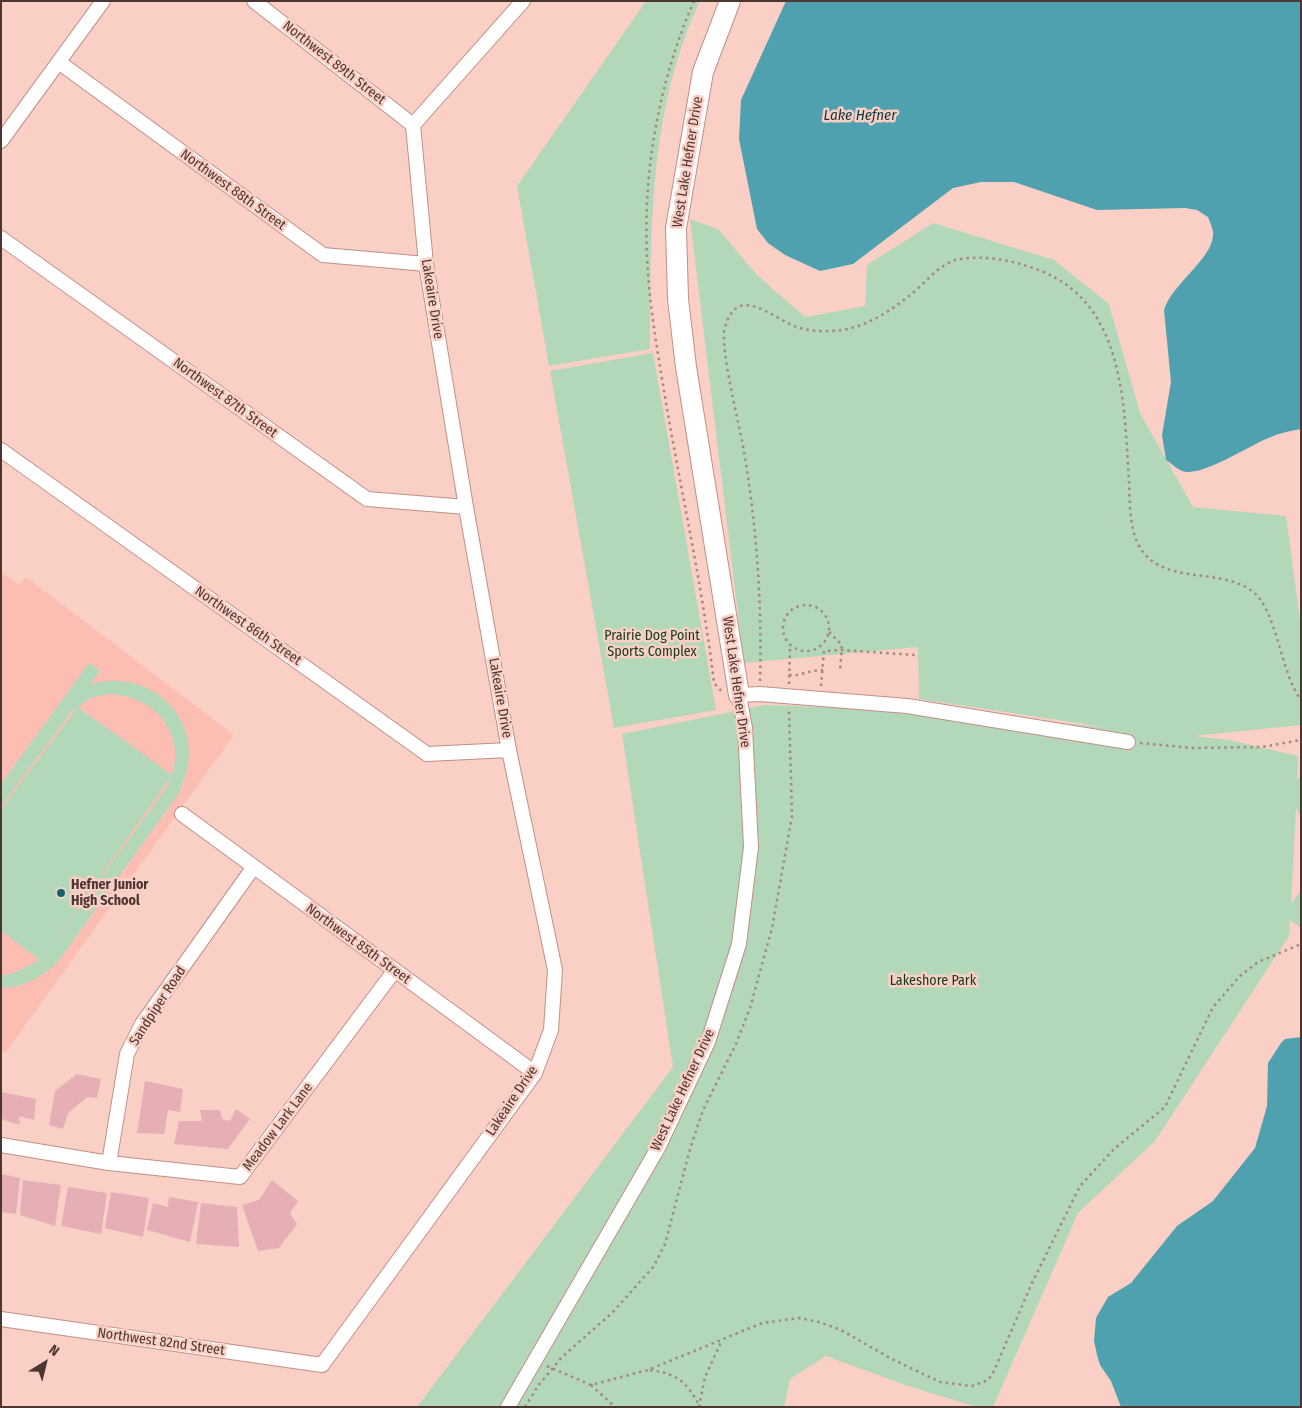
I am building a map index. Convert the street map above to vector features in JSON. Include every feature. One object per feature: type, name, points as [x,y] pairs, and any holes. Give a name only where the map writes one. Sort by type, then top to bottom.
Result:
[{"type":"street","points":[[1,141],[60,63],[103,1]]},
{"type":"street","name":"Northwest 89th Street","points":[[254,1],[413,125]]},
{"type":"street","points":[[413,125],[523,1]]},
{"type":"street","name":"West Lake Hefner Drive","points":[[508,1407],[658,1148],[708,1042],[739,944],[751,847],[745,728],[686,367],[678,299],[676,228],[703,72],[730,1]]},
{"type":"street","name":"Northwest 88th Street","points":[[60,63],[323,255],[426,264]]},
{"type":"street","name":"Lakeaire Drive","points":[[322,1365],[535,1073],[551,1030],[555,970],[509,750],[466,507],[426,264],[413,125]]},
{"type":"street","name":"Northwest 87th Street","points":[[1,238],[367,499],[466,507]]},
{"type":"street","name":"Northwest 86th Street","points":[[1,450],[427,754],[509,750]]},
{"type":"street","points":[[739,695],[760,694],[907,706],[1128,742]]},
{"type":"street","name":"Northwest 85th Street","points":[[182,814],[535,1073]]},
{"type":"street","name":"Sandpiper Road","points":[[109,1163],[127,1054],[142,1024],[254,868]]},
{"type":"street","name":"Meadow Lark Lane","points":[[109,1163],[240,1177],[395,970]]},
{"type":"street","points":[[1,1145],[109,1163]]},
{"type":"street","name":"Northwest 82nd Street","points":[[1,1319],[322,1365]]},
{"type":"path","points":[[760,694],[762,617],[756,539],[745,453],[723,339],[727,320],[739,307],[748,304],[767,310],[793,326],[811,330],[846,329],[865,324],[887,312],[945,265],[955,260],[971,258],[1023,264],[1049,274],[1074,288],[1090,308],[1107,337],[1120,379],[1125,422],[1131,516],[1139,546],[1159,567],[1217,578],[1243,586],[1253,592],[1260,599],[1269,619],[1288,680],[1301,700]]},
{"type":"path","points":[[788,697],[790,646],[783,632],[786,616],[798,606],[814,606],[821,611],[826,617],[829,632],[827,639],[817,649],[804,651],[790,646]]},
{"type":"path","points":[[829,632],[839,642],[842,650],[840,671]]},
{"type":"path","points":[[817,690],[821,687],[824,651],[842,650],[915,655]]},
{"type":"path","points":[[788,675],[803,675],[810,670],[823,670]]},
{"type":"path","points":[[1128,742],[1193,748],[1262,747],[1301,740]]},
{"type":"path","points":[[591,1385],[648,1370],[762,1323],[799,1318],[819,1322],[842,1330],[890,1358],[940,1382],[972,1386],[988,1380],[993,1373],[1032,1283],[1080,1186],[1114,1149],[1165,1108],[1213,1007],[1240,976],[1258,962],[1301,944]]},
{"type":"path","points":[[699,1406],[705,1377],[723,1339]]},
{"type":"path","points":[[553,1369],[591,1385],[615,1407]]},
{"type":"path","points":[[648,1370],[677,1377],[684,1382],[699,1406]]},
{"type":"shaded area","name":"Hefner Junior High School","points":[[1,572],[19,585],[26,577],[234,735],[6,1052],[1,1051]]},
{"type":"green space","points":[[646,1],[700,1],[683,43],[670,85],[662,128],[653,216],[650,349],[549,366],[517,186]]},
{"type":"green space","name":"Lakeshore Park","points":[[690,219],[718,229],[756,274],[805,317],[865,306],[867,265],[933,223],[1054,260],[1109,304],[1140,413],[1193,507],[1286,516],[1301,628],[1301,725],[1193,736],[1229,740],[1298,756],[1297,780],[1301,777],[1301,818],[1296,808],[1291,904],[1301,890],[1301,928],[1290,920],[1289,936],[1155,1141],[1078,1213],[993,1407],[977,1407],[905,1385],[826,1356],[790,1379],[784,1407],[417,1407],[673,1067],[622,734],[765,705],[939,711],[1111,728],[919,699],[918,647],[744,663]]},
{"type":"green space","name":"Prairie Dog Point Sports Complex","points":[[653,353],[716,710],[614,728],[550,371]]},
{"type":"green space","points":[[89,663],[100,671],[90,685],[106,681],[137,684],[151,690],[164,700],[175,711],[183,725],[188,741],[189,755],[187,768],[179,793],[57,963],[31,981],[9,988],[1,988],[1,975],[12,974],[40,960],[1,931],[1,809],[77,708],[71,712],[1,806],[1,784]],"holes":[[[110,694],[126,696],[140,701],[162,719],[170,731],[174,744],[175,759],[172,775],[78,707],[90,698]],[[170,778],[167,787],[43,957]]]},
{"type":"water","name":"Lake Hefner","points":[[786,1],[1301,1],[1301,429],[1274,436],[1202,470],[1182,471],[1166,460],[1162,435],[1171,382],[1164,310],[1168,300],[1199,263],[1211,245],[1213,234],[1208,217],[1197,210],[1185,208],[1097,210],[1014,182],[981,182],[953,188],[853,264],[820,271],[785,255],[768,243],[757,229],[739,139],[741,100]]},
{"type":"water","points":[[1301,1037],[1301,1407],[1121,1407],[1111,1381],[1100,1365],[1097,1355],[1094,1341],[1096,1318],[1108,1297],[1131,1283],[1177,1226],[1213,1201],[1255,1148],[1267,1106],[1268,1063],[1285,1039]]},
{"type":"building","points":[[77,1074],[101,1079],[97,1098],[87,1097],[68,1113],[63,1129],[49,1125],[55,1091]]},
{"type":"building","points":[[145,1081],[183,1089],[180,1112],[168,1110],[164,1134],[137,1133]]},
{"type":"building","points":[[1,1092],[36,1099],[34,1120],[19,1116],[20,1125],[1,1119]]},
{"type":"building","points":[[236,1109],[250,1119],[228,1149],[174,1144],[179,1121],[202,1121],[200,1110],[220,1110],[222,1119],[230,1121]]},
{"type":"building","points":[[1,1174],[20,1178],[16,1214],[1,1212]]},
{"type":"building","points":[[23,1180],[61,1185],[55,1226],[20,1215]]},
{"type":"building","points":[[272,1180],[298,1201],[290,1213],[297,1224],[279,1248],[258,1251],[242,1205],[259,1200]]},
{"type":"building","points":[[68,1187],[107,1193],[101,1234],[61,1226]]},
{"type":"building","points":[[111,1192],[149,1198],[143,1237],[105,1228]]},
{"type":"building","points":[[169,1197],[198,1202],[190,1242],[147,1230],[153,1203],[168,1207]]},
{"type":"building","points":[[201,1203],[237,1207],[239,1247],[196,1244]]},
{"type":"place","name":"Hefner Junior High School","points":[[61,893]]}]
